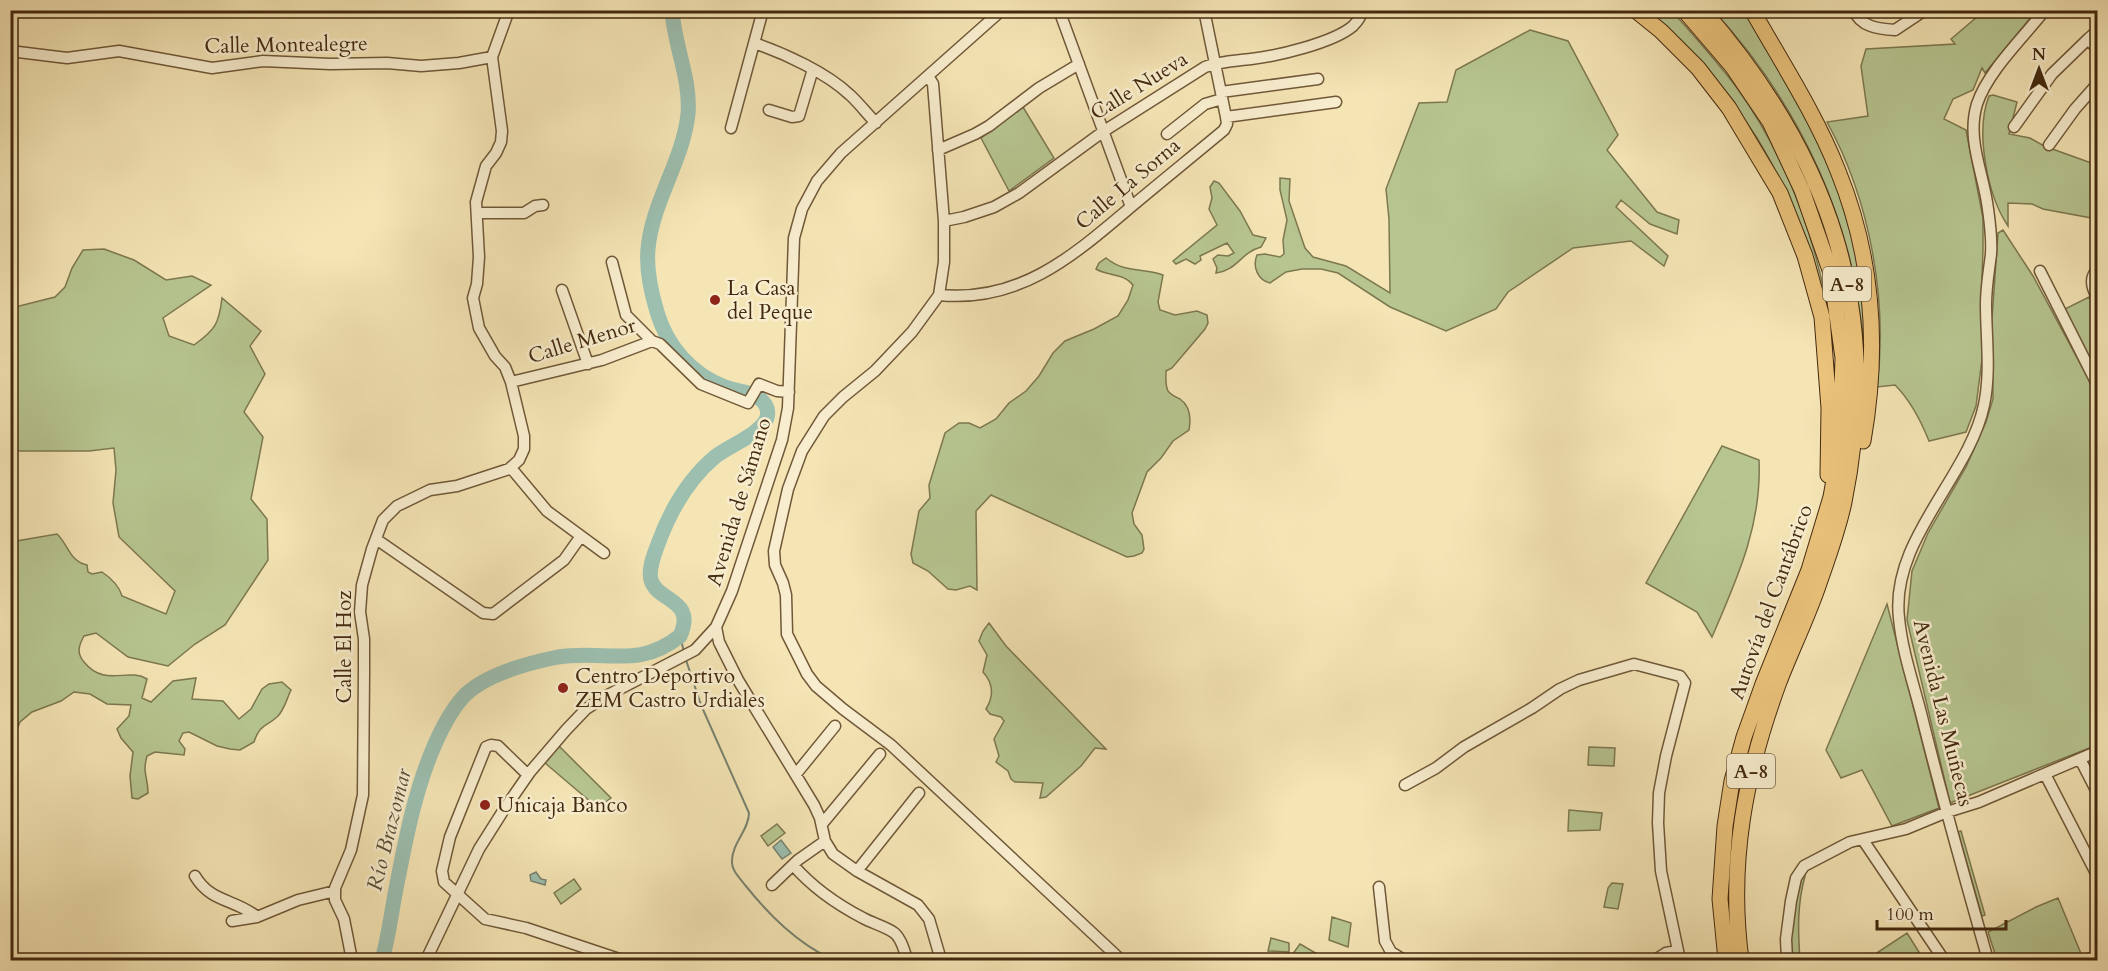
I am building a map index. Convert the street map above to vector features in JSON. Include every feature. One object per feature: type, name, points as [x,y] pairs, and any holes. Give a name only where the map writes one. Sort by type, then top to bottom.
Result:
[{"type":"highway","points":[[1635,10],[1661,30],[1698,68],[1729,108],[1780,193],[1801,246],[1822,317],[1828,389],[1827,466],[1837,500]]},
{"type":"highway","name":"Autovía del Cantábrico","points":[[1684,10],[1732,66],[1770,122],[1802,190],[1832,273],[1843,358],[1837,500],[1763,684],[1744,737],[1732,781],[1725,826],[1720,899],[1726,960]]},
{"type":"highway","name":"Autovía del Cantábrico","points":[[1703,10],[1739,54],[1778,108],[1814,177],[1836,237],[1849,292],[1858,364],[1855,427],[1816,591],[1779,682],[1760,738],[1747,787],[1736,869],[1741,960]]},
{"type":"highway","points":[[1752,10],[1816,124],[1838,172],[1854,219],[1867,272],[1872,325],[1872,380],[1858,471],[1837,500]]},
{"type":"street","points":[[509,10],[492,57],[502,131],[501,142],[496,153],[486,166],[476,202],[479,257],[477,284],[473,298],[474,313],[478,328],[495,356],[505,367],[511,382],[524,436],[524,449],[519,460],[511,468],[547,511],[604,553]]},
{"type":"street","points":[[731,128],[763,10]]},
{"type":"street","name":"Avenida de Sámano","points":[[528,775],[586,709],[606,696],[695,650],[716,627],[732,591],[782,440],[789,392],[794,238],[802,209],[817,181],[828,167],[1002,10]]},
{"type":"street","points":[[1059,10],[1131,207]]},
{"type":"street","points":[[1204,10],[1226,117],[1336,102]]},
{"type":"street","name":"Calle Nueva","points":[[944,220],[964,217],[994,207],[1019,193],[1104,131],[1215,63],[1268,56],[1316,44],[1352,27],[1363,10]]},
{"type":"street","points":[[1854,10],[1859,20],[1870,26],[1895,30],[1925,10]]},
{"type":"street","name":"Avenida Las Muñecas","points":[[1988,960],[1947,812],[1899,617],[1899,598],[1902,579],[1913,545],[1965,453],[1984,405],[1987,376],[1986,300],[1991,238],[1988,205],[1974,147],[1976,108],[1981,94],[1995,73],[2045,10]]},
{"type":"street","points":[[2013,127],[2052,74],[2097,30]]},
{"type":"street","points":[[2088,39],[2097,50]]},
{"type":"street","points":[[754,43],[813,69],[849,94],[876,123]]},
{"type":"street","name":"Calle Montealegre","points":[[10,51],[67,58],[119,51],[212,68],[263,61],[330,64],[387,63],[421,66],[459,63],[492,57]]},
{"type":"street","points":[[938,150],[989,126],[1039,88],[1079,64]]},
{"type":"street","points":[[769,110],[792,117],[799,116],[813,69]]},
{"type":"street","points":[[928,76],[933,84],[944,220],[944,262],[939,295],[912,332],[875,370],[824,416],[802,451],[788,489],[774,551],[775,565],[786,595],[787,634],[807,675],[816,686],[907,759],[1121,960]]},
{"type":"street","points":[[1167,134],[1205,104],[1222,96],[1318,80]]},
{"type":"street","points":[[2049,145],[2097,83]]},
{"type":"street","name":"Calle La Sorna","points":[[939,295],[992,292],[1020,285],[1066,260],[1224,130],[1227,124],[1226,117]]},
{"type":"street","points":[[477,213],[524,213],[535,206],[543,205]]},
{"type":"street","points":[[612,262],[626,315],[652,341]]},
{"type":"street","points":[[2097,268],[2091,279],[2092,290],[2097,299]]},
{"type":"street","points":[[2040,271],[2097,386]]},
{"type":"street","points":[[562,290],[588,364]]},
{"type":"street","name":"Calle Menor","points":[[511,382],[588,364],[652,341],[660,344],[700,384],[747,403],[759,384],[777,391],[789,392]]},
{"type":"street","name":"Calle El Hoz","points":[[335,891],[351,850],[363,795],[364,650],[360,612],[362,585],[383,520],[398,506],[430,490],[457,486],[511,468]]},
{"type":"street","points":[[376,539],[488,615],[493,614],[564,560],[581,536]]},
{"type":"street","points":[[716,627],[719,642],[738,680],[814,805],[822,824],[825,841],[833,854],[857,871],[918,905],[929,919],[941,960]]},
{"type":"street","points":[[1405,785],[1436,768],[1464,747],[1560,689],[1579,680],[1634,664],[1680,676],[1685,683],[1684,690],[1666,756],[1659,793],[1658,823],[1661,871],[1679,956],[1666,953],[1655,960]]},
{"type":"street","points":[[796,774],[835,726]]},
{"type":"street","points":[[426,960],[457,895],[479,849],[528,775],[498,746],[491,745],[486,747],[450,837],[442,871],[444,882],[457,895],[485,919],[526,928],[622,960]]},
{"type":"street","points":[[1787,960],[1786,939],[1796,878],[1804,866],[1850,843],[1906,829],[1979,802],[2097,751]]},
{"type":"street","points":[[822,824],[880,754]]},
{"type":"street","points":[[2080,759],[2097,794]]},
{"type":"street","points":[[2045,774],[2097,877]]},
{"type":"street","points":[[857,871],[919,793]]},
{"type":"street","points":[[1863,840],[1944,960]]},
{"type":"street","points":[[772,885],[793,865],[825,841]]},
{"type":"street","points":[[793,865],[808,882],[837,904],[893,932],[908,960]]},
{"type":"street","points":[[195,876],[210,894],[248,909],[257,917]]},
{"type":"street","points":[[1379,887],[1385,941],[1391,952],[1404,960]]},
{"type":"street","points":[[232,921],[257,917],[298,900],[335,891],[335,900],[344,919],[352,960]]},
{"type":"green space","points":[[1643,11],[1672,11],[1737,88],[1756,117],[1788,178],[1801,210],[1821,277],[1833,345],[1828,344],[1796,222],[1766,153],[1740,113],[1725,95]]},
{"type":"green space","points":[[1714,11],[1748,11],[1830,163],[1862,272],[1865,347],[1848,252],[1826,185],[1796,123],[1778,94],[1758,65]]},
{"type":"green space","points":[[1984,11],[2036,11],[1985,73],[1982,68],[1973,90],[1953,99],[1944,119],[1966,130],[1983,218],[1981,304],[1983,352],[1976,406],[1966,432],[1929,441],[1915,411],[1895,385],[1877,387],[1880,320],[1872,251],[1855,184],[1827,122],[1868,116],[1861,66],[1866,49],[1955,44],[1951,39]]},
{"type":"green space","points":[[1530,30],[1568,41],[1618,135],[1607,150],[1657,212],[1679,220],[1677,234],[1650,224],[1621,200],[1616,207],[1668,256],[1664,266],[1631,241],[1573,248],[1508,292],[1496,309],[1446,331],[1390,307],[1338,273],[1321,269],[1302,269],[1286,272],[1270,283],[1259,276],[1255,264],[1257,255],[1280,257],[1284,254],[1283,240],[1287,220],[1280,190],[1280,178],[1290,179],[1289,201],[1305,248],[1313,257],[1346,266],[1390,293],[1389,219],[1386,189],[1419,103],[1447,102],[1456,70]]},
{"type":"green space","points":[[1993,95],[2017,102],[2009,134],[2030,138],[2044,146],[2097,165],[2097,219],[2043,209],[2032,204],[2008,203],[2008,226],[1994,198],[1985,162],[1983,127],[1985,110],[1989,96]]},
{"type":"green space","points":[[1023,107],[1054,158],[1009,191],[981,138]]},
{"type":"green space","points":[[1214,181],[1219,183],[1240,211],[1253,235],[1266,238],[1261,247],[1248,253],[1229,269],[1216,273],[1217,268],[1213,259],[1218,255],[1228,256],[1234,253],[1227,243],[1200,256],[1201,260],[1195,264],[1186,259],[1176,264],[1173,261],[1217,225],[1209,209],[1212,198],[1210,187]]},
{"type":"green space","points":[[2003,230],[2033,276],[2097,395],[2097,745],[1950,803],[1907,620],[1912,571],[1928,533],[1966,467],[1986,422],[1993,399],[1992,319],[1998,233]]},
{"type":"green space","points":[[104,249],[134,260],[166,280],[192,276],[211,285],[163,318],[169,336],[194,345],[215,326],[222,298],[261,331],[250,346],[265,374],[244,412],[263,437],[251,499],[267,519],[268,560],[225,625],[195,644],[168,666],[128,657],[96,633],[84,636],[80,646],[80,655],[92,670],[100,674],[132,675],[147,679],[142,698],[151,702],[173,681],[196,678],[192,699],[223,701],[239,719],[251,709],[262,689],[269,684],[282,682],[291,690],[279,714],[261,729],[254,742],[240,750],[217,746],[189,732],[183,733],[179,741],[185,749],[184,755],[155,752],[147,756],[145,771],[148,793],[138,799],[132,798],[130,776],[133,752],[121,738],[117,729],[129,716],[131,705],[107,704],[90,694],[74,692],[61,701],[32,712],[20,722],[11,744],[11,542],[57,534],[73,557],[87,565],[88,572],[92,574],[102,572],[119,588],[122,596],[166,614],[175,591],[119,537],[113,503],[116,470],[114,448],[89,451],[15,451],[11,458],[11,308],[55,297],[65,287],[72,268],[83,250]]},
{"type":"green space","points":[[1106,258],[1120,266],[1163,275],[1158,302],[1160,310],[1175,315],[1197,311],[1207,315],[1208,323],[1205,329],[1172,368],[1166,371],[1168,391],[1186,405],[1190,426],[1189,430],[1173,441],[1147,472],[1132,513],[1134,524],[1142,535],[1144,549],[1142,553],[1127,557],[991,495],[976,511],[977,590],[970,586],[956,590],[948,589],[928,571],[913,563],[911,554],[919,511],[930,498],[929,485],[945,433],[959,423],[969,423],[980,428],[996,419],[1009,403],[1026,391],[1039,376],[1053,353],[1065,341],[1118,316],[1128,300],[1133,285],[1125,278],[1096,269],[1099,263]]},
{"type":"green space","points":[[2089,297],[2097,312],[2097,373],[2063,310]]},
{"type":"green space","points":[[1722,446],[1759,460],[1759,484],[1746,551],[1712,637],[1697,612],[1646,583]]},
{"type":"green space","points":[[1887,604],[1939,808],[1892,826],[1862,770],[1841,778],[1826,750]]},
{"type":"green space","points":[[989,623],[1006,646],[1106,749],[1095,748],[1081,766],[1046,797],[1040,798],[1043,783],[1015,782],[1008,771],[996,762],[999,756],[994,739],[1004,721],[1001,717],[990,714],[986,709],[991,690],[989,681],[983,672],[987,655],[979,641]]},
{"type":"green space","points":[[559,746],[611,798],[598,808],[545,763]]},
{"type":"green space","points":[[1589,747],[1615,748],[1614,766],[1588,765]]},
{"type":"green space","points":[[1569,810],[1602,813],[1600,830],[1568,831]]},
{"type":"green space","points":[[777,824],[785,833],[768,846],[761,836]]},
{"type":"green space","points":[[1961,831],[1985,915],[1982,916],[1958,832]]},
{"type":"green space","points":[[1805,876],[1799,918],[1800,960],[1790,960],[1789,938],[1800,877]]},
{"type":"green space","points":[[574,879],[581,889],[561,904],[554,893]]},
{"type":"green space","points":[[1612,883],[1623,884],[1618,909],[1604,907],[1608,888]]},
{"type":"green space","points":[[2058,898],[2082,956],[2097,949],[2097,960],[1997,960],[1988,932]]},
{"type":"green space","points":[[1332,917],[1351,923],[1348,947],[1329,940]]},
{"type":"green space","points":[[1907,933],[1924,960],[1866,960]]},
{"type":"green space","points":[[1271,938],[1289,943],[1289,952],[1268,951]]},
{"type":"green space","points":[[1300,944],[1319,955],[1315,960],[1301,960],[1292,955]]},
{"type":"shaded area","points":[[781,840],[791,853],[782,859],[773,847]]},
{"type":"shaded area","points":[[536,872],[541,879],[546,880],[545,885],[531,881],[530,875]]},
{"type":"waterway","name":"Río Brazomar","points":[[382,960],[416,799],[435,744],[456,705],[466,694],[486,680],[522,666],[575,655],[635,655],[650,652],[680,636],[684,624],[680,608],[660,593],[650,576],[652,562],[663,532],[681,496],[706,465],[758,429],[767,418],[768,412],[759,398],[729,389],[701,375],[691,367],[667,336],[653,297],[648,265],[651,232],[680,148],[688,114],[687,88],[672,10]]},
{"type":"waterway","points":[[680,636],[684,652]]},
{"type":"waterway","points":[[686,660],[701,705],[749,813],[733,854],[734,871],[785,928],[833,960]]},
{"type":"place","name":"La Casa del Peque","points":[[715,300]]},
{"type":"place","name":"Centro Deportivo ZEM Castro Urdiales","points":[[563,688]]},
{"type":"place","name":"Unicaja Banco","points":[[485,805]]}]
